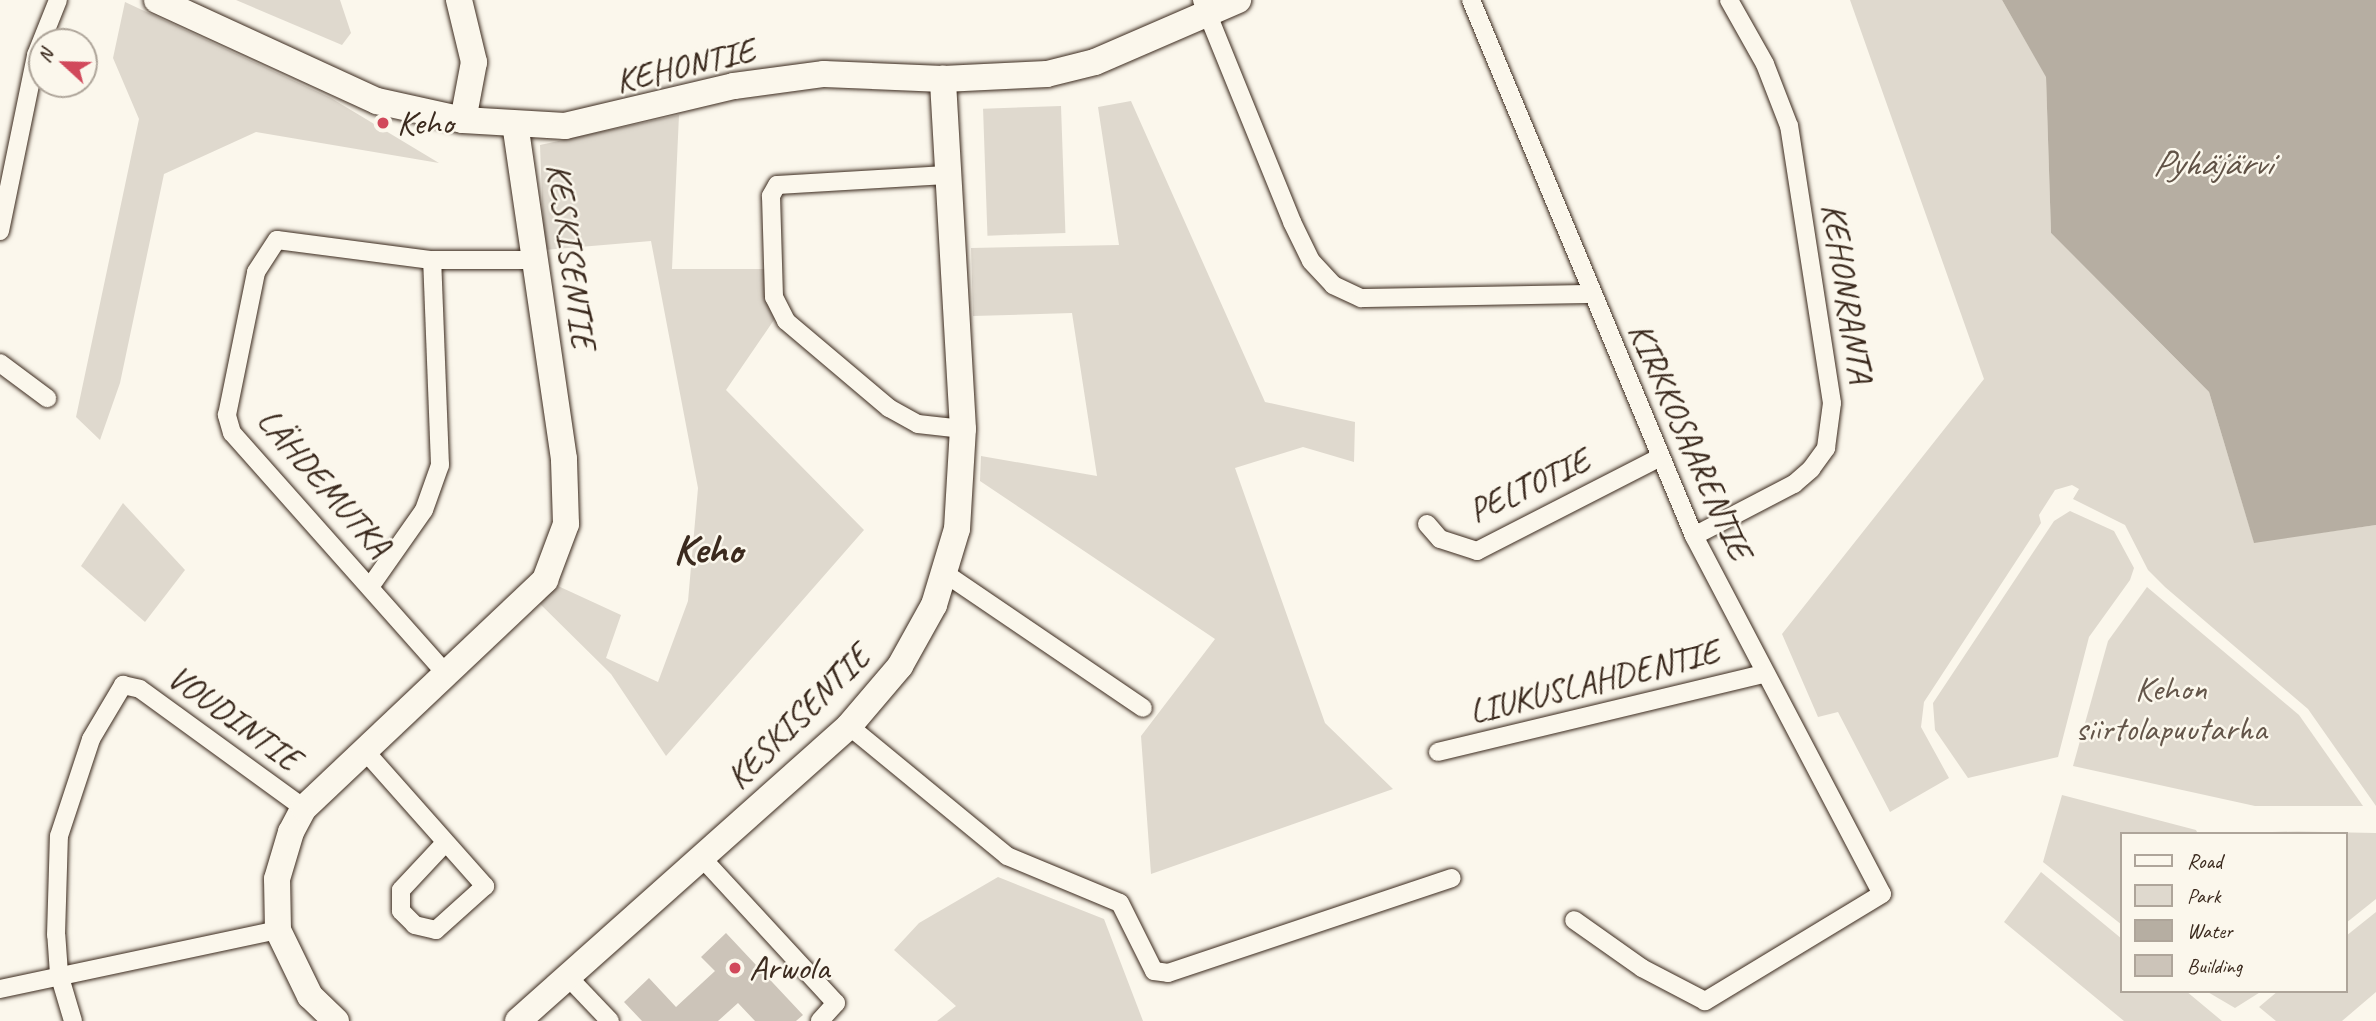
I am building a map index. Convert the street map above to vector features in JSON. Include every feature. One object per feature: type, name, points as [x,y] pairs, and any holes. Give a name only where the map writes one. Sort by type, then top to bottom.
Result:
[{"type":"street","points":[[0,231],[36,55],[58,0]]},
{"type":"street","name":"KEHONTIE","points":[[157,0],[352,92],[463,120],[515,125],[604,120],[734,86],[824,74],[943,79],[1047,74],[1095,62],[1204,7],[1238,0]]},
{"type":"street","points":[[459,0],[474,62],[463,120]]},
{"type":"street","name":"KIRKKOSAARENTIE","points":[[1471,0],[1591,294],[1694,536],[1764,674],[1882,894],[1705,1000],[1642,968],[1574,920]]},
{"type":"street","name":"KEHONRANTA","points":[[1694,536],[1794,484],[1811,469],[1826,448],[1832,403],[1789,126],[1765,64],[1730,0]]},
{"type":"street","points":[[1204,7],[1292,222],[1311,261],[1333,285],[1362,298],[1591,294]]},
{"type":"street","name":"KESKISENTIE","points":[[518,1021],[570,979],[849,726],[900,666],[946,574],[957,529],[963,429],[946,175],[943,79]]},
{"type":"street","name":"KESKISENTIE","points":[[328,1019],[297,976],[278,930],[277,879],[304,808],[448,676],[545,580],[566,524],[564,459],[537,260],[515,125]]},
{"type":"street","points":[[946,175],[777,185],[771,196],[774,297],[786,321],[889,408],[918,424],[963,429]]},
{"type":"street","name":"LÄHDEMUTKA","points":[[448,676],[372,584],[252,458],[232,433],[227,415],[256,272],[277,240],[432,260],[537,260]]},
{"type":"street","points":[[372,584],[424,510],[440,465],[432,260]]},
{"type":"street","points":[[0,363],[47,398]]},
{"type":"street","name":"PELTOTIE","points":[[1427,524],[1440,539],[1478,551],[1660,458]]},
{"type":"street","points":[[946,574],[1143,708]]},
{"type":"street","name":"LIUKUSLAHDENTIE","points":[[1438,752],[1764,674]]},
{"type":"street","name":"VOUDINTIE","points":[[60,974],[59,836],[91,739],[123,685],[140,688],[304,808]]},
{"type":"street","points":[[849,726],[1007,856],[1120,903],[1154,971],[1168,973],[1452,878]]},
{"type":"street","points":[[365,751],[485,886],[436,930],[415,925],[401,911],[401,890],[445,843]]},
{"type":"street","points":[[704,859],[836,1003],[820,1021]]},
{"type":"street","points":[[0,989],[60,974],[278,930]]},
{"type":"street","points":[[60,974],[73,1021]]},
{"type":"street","points":[[570,979],[610,1021]]},
{"type":"green space","points":[[236,0],[340,0],[351,33],[342,45]]},
{"type":"green space","points":[[1850,0],[2002,0],[2046,76],[2051,233],[2209,392],[2254,542],[2376,525],[2376,806],[2308,709],[2165,587],[2148,570],[2125,525],[2073,499],[2079,489],[2072,485],[2055,490],[2039,515],[2041,523],[1924,702],[1921,727],[1949,778],[1890,812],[1838,712],[1818,717],[1782,634],[1984,379]]},
{"type":"green space","points":[[125,2],[331,98],[439,163],[256,132],[164,174],[120,383],[100,440],[76,417],[139,119],[113,58]]},
{"type":"green space","points":[[1131,101],[1265,402],[1355,422],[1354,462],[1303,447],[1235,468],[1325,723],[1393,789],[1151,874],[1141,736],[1215,639],[980,481],[981,456],[1097,476],[1072,313],[973,316],[971,248],[1119,245],[1098,107]]},
{"type":"green space","points":[[1061,106],[1065,233],[987,236],[983,109]]},
{"type":"green space","points":[[679,115],[672,269],[767,269],[776,317],[726,390],[864,530],[666,756],[611,674],[531,595],[545,580],[621,615],[606,658],[658,682],[688,601],[698,488],[651,241],[544,250],[540,145]]},
{"type":"green space","points":[[123,503],[185,570],[145,622],[81,566]]},
{"type":"green space","name":"Kehon siirtolapuutarha","points":[[2070,511],[2114,531],[2134,568],[2130,580],[2089,637],[2058,757],[1968,778],[1935,730],[1933,703],[2054,521]]},
{"type":"green space","name":"Kehon siirtolapuutarha","points":[[2147,587],[2299,715],[2363,806],[2255,806],[2073,766],[2108,641]]},
{"type":"green space","points":[[2062,795],[2197,832],[2120,832],[2120,923],[2043,862]]},
{"type":"green space","points":[[2348,832],[2376,833],[2376,899],[2348,921]]},
{"type":"green space","points":[[2041,872],[2120,937],[2120,993],[2188,993],[2222,1021],[2124,1021],[2004,922]]},
{"type":"green space","points":[[998,877],[1104,919],[1143,1021],[937,1021],[956,1006],[894,950],[919,923]]},
{"type":"green space","points":[[2376,912],[2376,992],[2342,1021],[2276,1021],[2259,1007],[2276,993],[2348,993],[2348,934]]},
{"type":"green space","points":[[2209,993],[2259,993],[2235,1008]]},
{"type":"water","name":"Pyhäjärvi","points":[[2002,0],[2376,0],[2376,525],[2254,543],[2209,392],[2051,233],[2046,77]]},
{"type":"building","name":"Arwola","points":[[726,933],[803,1015],[796,1021],[755,1021],[738,1003],[718,1021],[642,1021],[624,1002],[649,978],[676,1007],[715,971],[701,957]]},
{"type":"place","name":"Keho","points":[[383,123]]},
{"type":"place","name":"Arwola","points":[[735,968]]},
{"type":"district","name":"Keho","points":[[708,550]]}]
